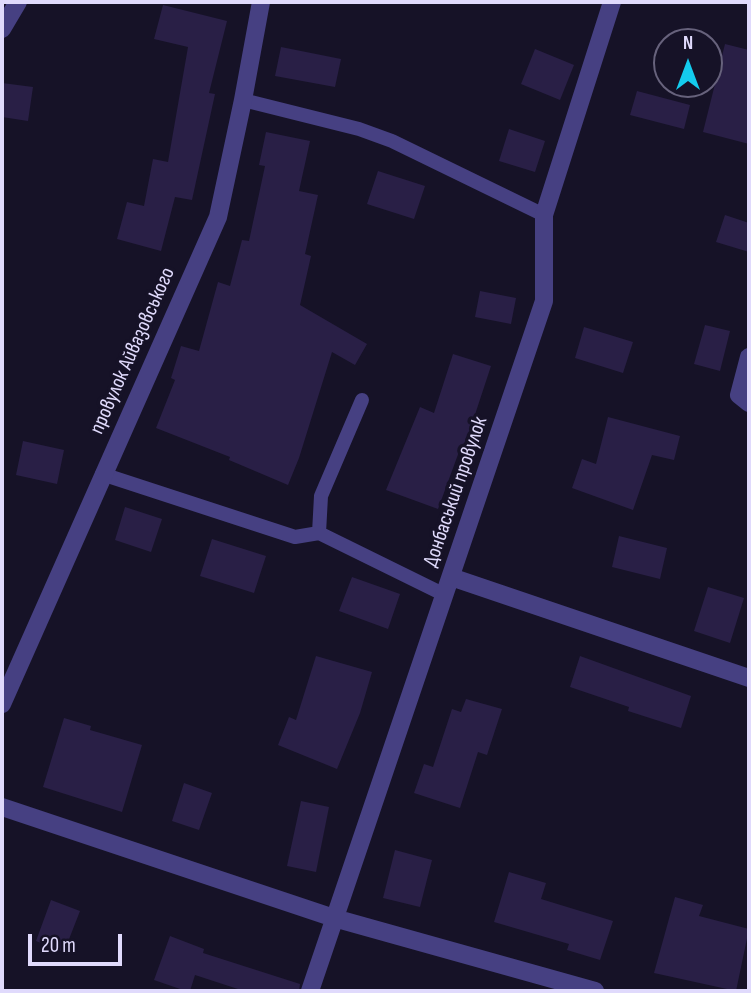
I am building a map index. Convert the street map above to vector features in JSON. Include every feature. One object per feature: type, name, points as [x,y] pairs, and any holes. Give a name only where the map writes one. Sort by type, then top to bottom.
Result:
[{"type":"street","points":[[2,29],[18,2]]},
{"type":"street","name":"провулок Айвазовського","points":[[2,704],[218,217],[261,2]]},
{"type":"street","name":"Донбаський провулок","points":[[310,991],[544,301],[544,215],[612,2]]},
{"type":"street","points":[[749,357],[739,395],[749,403]]},
{"type":"street","points":[[451,577],[749,678]]},
{"type":"street","points":[[2,807],[334,918],[595,991]]},
{"type":"lane","points":[[243,100],[359,128],[392,141],[544,215]]},
{"type":"lane","points":[[319,533],[321,496],[362,400]]},
{"type":"lane","points":[[102,474],[295,537],[319,533],[445,595]]},
{"type":"building","points":[[163,5],[227,21],[209,93],[215,94],[192,200],[175,197],[161,251],[117,239],[127,202],[144,206],[153,159],[168,162],[188,47],[154,39]]},
{"type":"building","points":[[725,44],[749,50],[749,144],[703,132],[712,98],[723,98]]},
{"type":"building","points":[[281,47],[341,59],[335,87],[275,76]]},
{"type":"building","points":[[535,49],[574,65],[560,100],[521,84]]},
{"type":"building","points":[[2,83],[33,87],[28,121],[2,117]]},
{"type":"building","points":[[637,91],[653,95],[653,98],[690,105],[684,129],[630,115]]},
{"type":"building","points":[[509,129],[545,141],[535,172],[499,161]]},
{"type":"building","points":[[266,132],[310,141],[299,191],[318,195],[305,254],[311,256],[300,305],[367,344],[355,365],[332,352],[288,485],[229,460],[230,457],[156,428],[175,380],[171,378],[181,346],[199,351],[218,282],[230,286],[242,240],[249,241],[265,166],[259,165]]},
{"type":"building","points":[[378,171],[425,186],[414,219],[367,204]]},
{"type":"building","points":[[725,215],[749,223],[749,252],[716,242]]},
{"type":"building","points":[[480,291],[516,298],[511,324],[475,317]]},
{"type":"building","points":[[705,325],[730,331],[720,371],[694,364]]},
{"type":"building","points":[[584,327],[633,342],[623,373],[575,358]]},
{"type":"building","points":[[453,354],[491,366],[463,451],[460,449],[438,509],[386,490],[420,407],[434,413]]},
{"type":"building","points":[[608,417],[680,436],[674,460],[652,455],[633,510],[572,488],[582,459],[596,464]]},
{"type":"building","points":[[23,441],[64,450],[57,484],[16,475]]},
{"type":"building","points":[[125,507],[162,519],[151,552],[115,540]]},
{"type":"building","points":[[619,536],[667,548],[660,579],[612,567]]},
{"type":"building","points":[[212,539],[266,556],[254,593],[200,576]]},
{"type":"building","points":[[352,577],[400,594],[388,629],[339,611]]},
{"type":"building","points":[[708,587],[744,598],[730,643],[694,631]]},
{"type":"building","points":[[316,656],[372,672],[360,713],[337,769],[278,745],[289,717],[296,720]]},
{"type":"building","points":[[580,656],[691,696],[681,728],[628,711],[629,707],[570,687]]},
{"type":"building","points":[[466,699],[502,709],[487,755],[478,752],[460,808],[414,793],[424,764],[433,767],[452,709],[461,712]]},
{"type":"building","points":[[64,718],[91,726],[90,730],[142,745],[122,812],[43,787]]},
{"type":"building","points":[[184,783],[212,793],[199,830],[172,821]]},
{"type":"building","points":[[301,801],[329,807],[316,872],[287,866]]},
{"type":"building","points":[[395,850],[432,860],[420,907],[383,898]]},
{"type":"building","points":[[509,872],[546,883],[541,899],[613,921],[600,960],[567,950],[569,944],[494,922]]},
{"type":"building","points":[[675,897],[703,905],[699,916],[749,929],[736,991],[654,973]]},
{"type":"building","points":[[51,900],[80,911],[64,952],[36,941]]},
{"type":"building","points":[[170,936],[204,949],[203,953],[300,984],[299,991],[244,991],[195,975],[190,991],[186,991],[154,980]]}]
